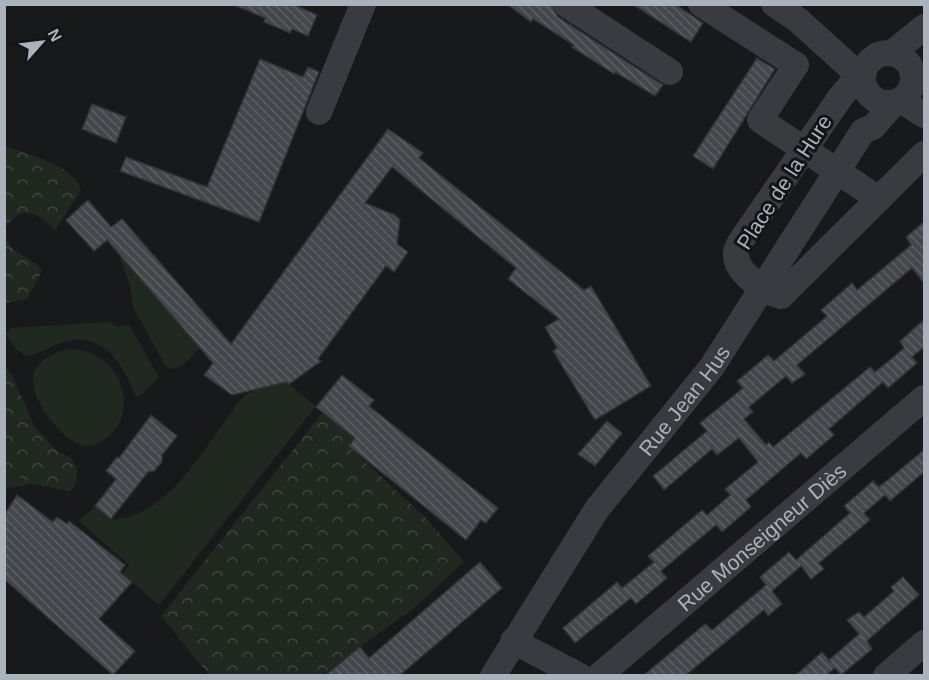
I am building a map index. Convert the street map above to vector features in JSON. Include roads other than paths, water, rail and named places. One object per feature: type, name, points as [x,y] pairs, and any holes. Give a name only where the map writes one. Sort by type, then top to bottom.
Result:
[{"type":"street","points":[[319,112],[363,4]]},
{"type":"street","points":[[566,4],[670,72]]},
{"type":"street","points":[[701,4],[796,65],[760,120],[879,199]]},
{"type":"street","points":[[774,4],[798,20],[865,84],[880,102],[909,89]]},
{"type":"street","points":[[798,20],[811,22],[843,41],[906,60],[909,89],[924,115]]},
{"type":"street","points":[[924,27],[867,65],[863,131],[873,127],[909,89],[924,45]]},
{"type":"street","name":"Place de la Hure","points":[[763,287],[740,267],[736,259],[736,249],[801,147],[851,85],[865,84]]},
{"type":"street","name":"Rue Jean Hus","points":[[493,675],[597,509],[711,368],[863,131]]},
{"type":"street","points":[[763,287],[781,296],[924,154]]},
{"type":"street","name":"Rue Monseigneur Diès","points":[[599,675],[924,398]]},
{"type":"street","points":[[513,641],[580,675]]},
{"type":"street","points":[[886,675],[924,643]]}]
